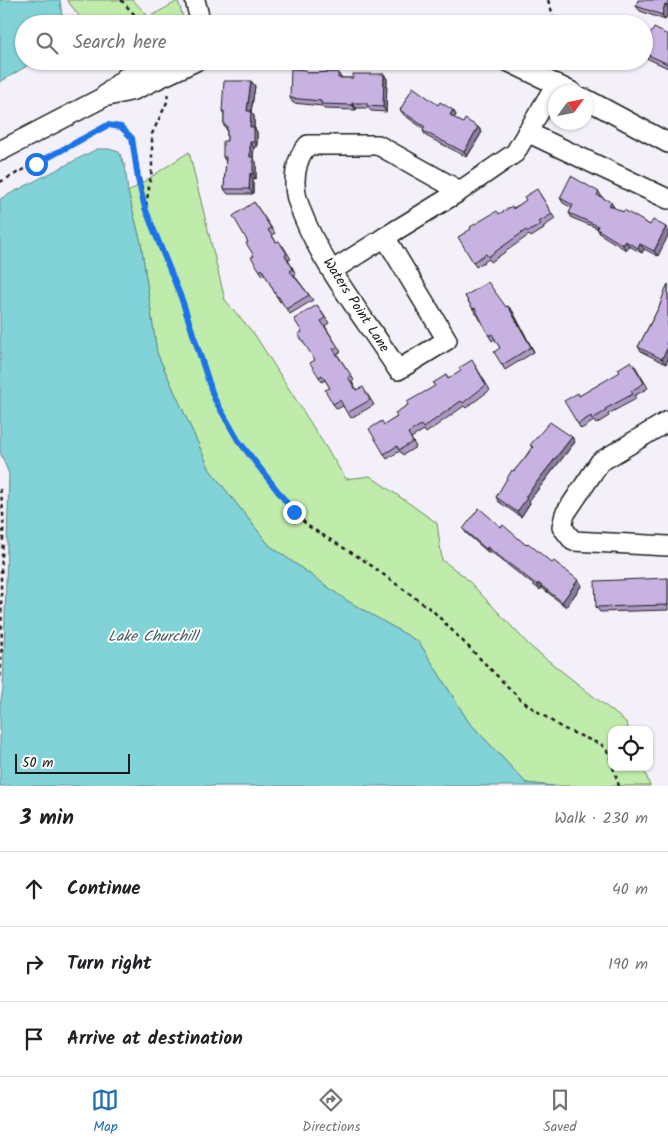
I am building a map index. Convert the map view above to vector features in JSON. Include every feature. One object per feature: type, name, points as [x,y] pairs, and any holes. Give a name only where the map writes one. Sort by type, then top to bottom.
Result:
[{"type":"street","points":[[195,0],[199,15]]},
{"type":"street","points":[[0,151],[102,98],[134,90],[158,70]]},
{"type":"street","points":[[526,70],[558,85]]},
{"type":"street","points":[[593,103],[668,142]]},
{"type":"street","points":[[333,270],[460,191],[515,153],[528,132],[548,108]]},
{"type":"street","points":[[528,132],[668,199]]},
{"type":"street","name":"Waters Point Lane","points":[[385,237],[447,340],[398,370],[315,244],[297,200],[296,169],[298,154],[308,145],[378,145],[460,191]]},
{"type":"street","points":[[668,423],[600,462],[565,514],[562,528],[573,541],[668,546]]},
{"type":"path","points":[[121,0],[135,15]]},
{"type":"path","points":[[548,0],[553,15]]},
{"type":"path","points":[[145,208],[148,202],[152,169],[152,134],[168,100],[168,92],[159,70]]},
{"type":"path","points":[[0,182],[108,125],[115,125],[126,131],[132,138],[138,179],[145,208],[182,300],[214,398],[238,440],[294,512],[308,526],[365,561],[433,611],[522,701],[562,728],[602,745],[608,752]]},
{"type":"path","points":[[0,489],[3,506],[4,537],[1,558],[0,678]]},
{"type":"path","points":[[614,771],[619,786]]},
{"type":"green space","points":[[67,0],[133,0],[147,15],[78,15]]},
{"type":"green space","points":[[178,1],[182,15],[153,15]]},
{"type":"green space","points":[[189,152],[225,300],[255,335],[346,479],[370,476],[437,523],[442,560],[464,576],[531,647],[626,722],[628,726],[608,726],[608,771],[644,771],[650,786],[553,786],[526,783],[468,721],[419,642],[346,600],[269,545],[210,470],[157,353],[141,243],[128,192]]},
{"type":"water","points":[[0,0],[60,0],[62,15],[15,15],[15,70],[20,70],[0,82]]},
{"type":"water","name":"Lake Churchill","points":[[97,149],[109,149],[119,152],[125,166],[128,192],[141,243],[157,353],[210,470],[269,545],[346,600],[419,642],[468,721],[526,783],[553,786],[0,786],[0,705],[3,689],[9,474],[0,452],[0,199]]},
{"type":"building","points":[[638,0],[668,0],[668,5],[665,4],[662,15],[636,6]]},
{"type":"building","points":[[654,28],[668,35],[668,64],[653,57]]},
{"type":"building","points":[[291,70],[306,70],[306,73],[338,72],[338,78],[353,78],[353,74],[384,74],[383,107],[367,106],[367,103],[352,103],[352,105],[321,104],[321,101],[290,98]]},
{"type":"building","points":[[224,81],[251,81],[247,111],[251,111],[250,127],[254,127],[254,142],[250,142],[250,157],[253,157],[253,174],[250,173],[249,189],[224,189],[226,157],[223,157],[223,141],[227,141],[227,126],[224,126],[224,111],[222,111]]},
{"type":"building","points":[[413,87],[438,105],[440,102],[453,110],[450,115],[463,123],[465,119],[478,127],[464,152],[423,131],[425,127],[400,110]]},
{"type":"building","points":[[571,176],[599,192],[597,195],[611,202],[609,205],[623,212],[624,210],[650,225],[653,220],[666,227],[654,251],[640,244],[638,248],[625,241],[623,245],[597,229],[598,226],[569,213],[573,205],[560,198]]},
{"type":"building","points":[[537,189],[552,214],[539,222],[541,224],[528,232],[526,230],[488,257],[486,254],[473,262],[458,237],[471,229],[470,227],[497,211],[499,214],[512,206],[513,209],[526,200],[524,197]]},
{"type":"building","points":[[254,202],[271,228],[268,230],[276,242],[279,241],[287,254],[285,255],[293,269],[290,271],[309,295],[286,309],[277,297],[262,269],[260,271],[251,257],[254,256],[246,243],[248,242],[233,216]]},
{"type":"building","points":[[488,282],[506,307],[508,306],[531,347],[502,365],[494,352],[500,348],[492,334],[489,336],[475,308],[473,309],[465,296]]},
{"type":"building","points":[[668,284],[668,340],[666,344],[668,344],[668,347],[662,359],[638,347],[660,305]]},
{"type":"building","points":[[317,305],[325,318],[321,321],[338,347],[333,349],[351,375],[348,377],[356,390],[363,387],[370,400],[347,413],[340,400],[333,404],[325,390],[330,388],[322,375],[319,377],[310,363],[315,360],[298,334],[302,332],[294,319]]},
{"type":"building","points":[[472,360],[486,385],[463,403],[461,401],[423,428],[421,425],[408,433],[413,442],[399,450],[397,446],[384,454],[369,429],[382,421],[384,425],[397,417],[395,413],[408,405],[407,402],[435,386],[433,383],[446,375],[448,379],[461,371],[459,368]]},
{"type":"building","points":[[631,361],[644,383],[631,391],[633,394],[605,409],[606,411],[592,419],[591,416],[578,424],[564,401],[578,393],[579,396],[620,372],[618,369]]},
{"type":"building","points":[[550,422],[572,437],[525,497],[527,498],[517,512],[496,497],[512,470],[514,471],[533,447],[530,445]]},
{"type":"building","points":[[479,508],[501,527],[503,525],[526,545],[528,543],[552,563],[554,561],[578,580],[562,602],[487,547],[486,549],[463,529]]},
{"type":"building","points":[[668,578],[668,605],[596,607],[595,581]]},
{"type":"route","points":[[36,164],[108,125],[121,127],[132,138],[138,179],[145,208],[182,300],[214,398],[223,417],[238,440],[294,512]]}]
